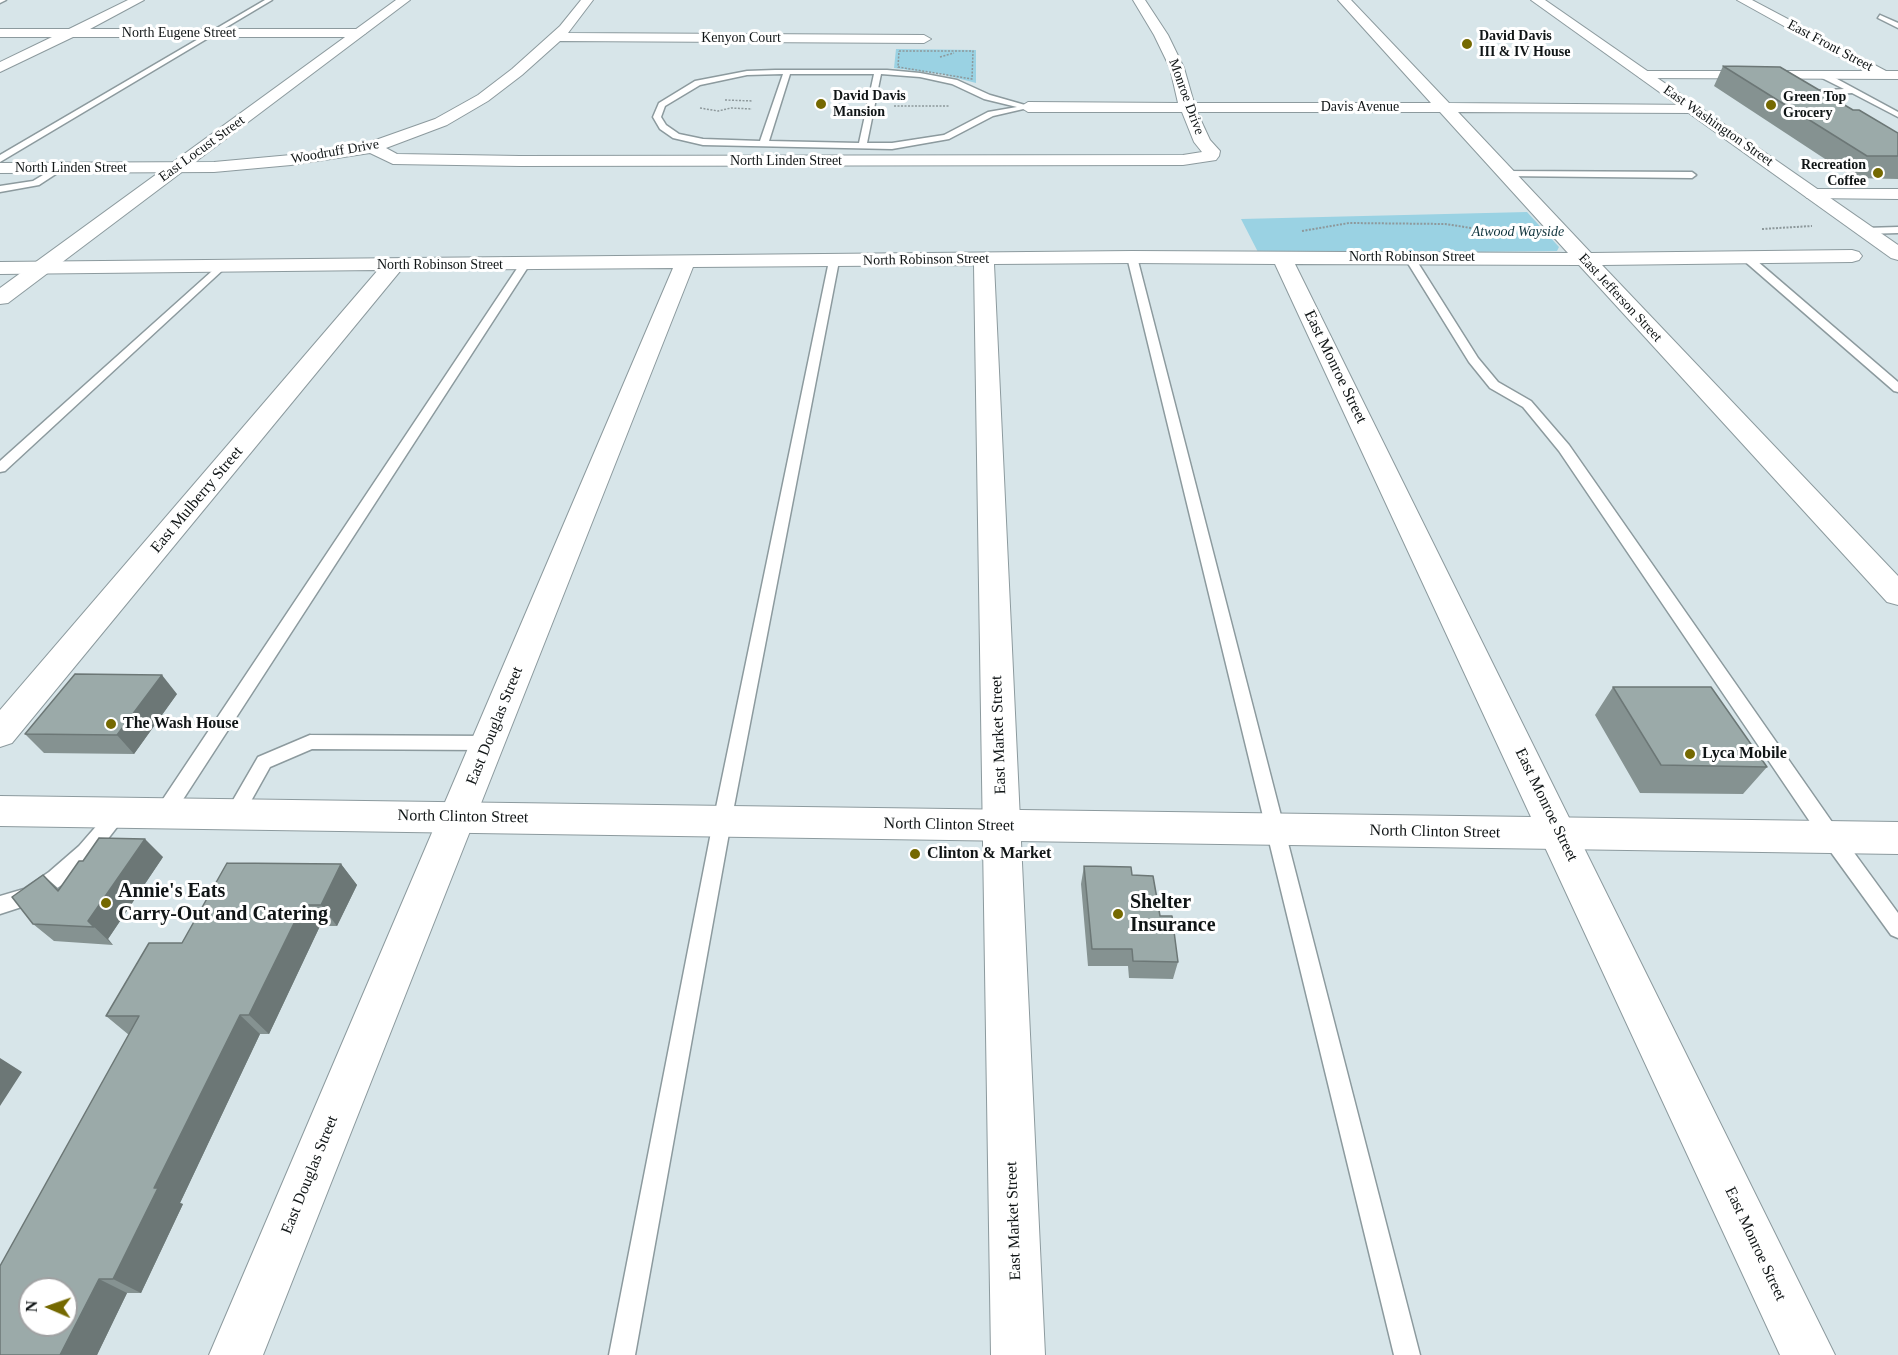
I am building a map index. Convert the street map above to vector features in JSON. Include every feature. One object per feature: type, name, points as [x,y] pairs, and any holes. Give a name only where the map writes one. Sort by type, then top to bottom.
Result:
[{"type":"street","points":[[0,68],[138,0]]},
{"type":"street","name":"East Locust Street","points":[[0,298],[404,0]]},
{"type":"street","name":"Woodruff Drive","points":[[177,168],[252,165],[373,147],[415,133],[463,111],[517,72],[557,36],[587,0]]},
{"type":"street","name":"Monroe Drive","points":[[1139,0],[1161,35],[1177,68],[1187,106],[1202,142],[1211,151],[1210,156],[1203,158]]},
{"type":"street","name":"East Jefferson Street","points":[[1344,0],[1898,594]]},
{"type":"street","name":"East Washington Street","points":[[1537,0],[1898,254]]},
{"type":"street","name":"East Front Street","points":[[1743,0],[1891,75]]},
{"type":"street","name":"North Eugene Street","points":[[0,33],[359,33]]},
{"type":"street","name":"Kenyon Court","points":[[557,36],[924,39]]},
{"type":"street","points":[[1645,75],[1891,75]]},
{"type":"street","name":"Davis Avenue","points":[[1029,107],[1692,108]]},
{"type":"street","name":"North Linden Street","points":[[373,147],[393,159],[520,161],[1183,160],[1203,158]]},
{"type":"street","name":"North Linden Street","points":[[0,168],[177,168]]},
{"type":"street","points":[[1813,194],[1898,194]]},
{"type":"street","name":"North Robinson Street","points":[[0,268],[1282,256],[1584,259],[1852,256]]},
{"type":"street","name":"East Monroe Street","points":[[1282,256],[1808,1355]]},
{"type":"street","name":"East Market Street","points":[[984,259],[1018,1355]]},
{"type":"street","name":"East Douglas Street","points":[[236,1355],[685,263]]},
{"type":"street","name":"East Mulberry Street","points":[[0,734],[394,265]]},
{"type":"street","name":"North Clinton Street","points":[[0,811],[1898,838]]},
{"type":"lane","points":[[0,159],[269,0]]},
{"type":"lane","points":[[1880,17],[1898,26]]},
{"type":"lane","points":[[763,145],[787,72]]},
{"type":"lane","points":[[862,146],[878,72]]},
{"type":"lane","points":[[1029,107],[992,106],[946,136],[892,146],[703,142],[676,136],[663,127],[657,117],[662,105],[698,83],[747,73],[878,72],[920,75],[954,82],[992,106],[1029,107]]},
{"type":"lane","points":[[1823,75],[1898,115]]},
{"type":"lane","points":[[1829,104],[1815,93],[1854,91]]},
{"type":"lane","points":[[0,189],[36,183],[61,168]]},
{"type":"lane","points":[[1506,174],[1692,175]]},
{"type":"lane","points":[[1864,231],[1898,230]]},
{"type":"lane","points":[[1132,257],[1407,1355]]},
{"type":"lane","points":[[1409,257],[1473,360],[1494,386],[1527,404],[1564,448],[1832,838],[1898,929]]},
{"type":"lane","points":[[1746,257],[1898,388]]},
{"type":"lane","points":[[622,1355],[722,822],[834,261]]},
{"type":"lane","points":[[164,813],[525,264]]},
{"type":"lane","points":[[0,468],[221,266]]},
{"type":"lane","points":[[234,814],[264,762],[310,742],[488,743]]},
{"type":"lane","points":[[0,904],[30,896],[56,878],[86,852],[119,813]]},
{"type":"path","points":[[698,105],[708,111],[731,108],[775,109]]},
{"type":"path","points":[[871,106],[992,106]]},
{"type":"green space","points":[[896,49],[976,50],[976,83],[941,74],[894,68]]},
{"type":"green space","name":"Atwood Wayside","points":[[1527,212],[1559,247],[1557,251],[1259,254],[1241,219]]},
{"type":"building","points":[[1723,66],[1780,67],[1853,110],[1859,110],[1898,133],[1898,156],[1867,156]]},
{"type":"building","points":[[75,674],[162,675],[117,735],[25,734]]},
{"type":"building","points":[[1613,687],[1711,687],[1767,767],[1661,765]]},
{"type":"building","points":[[99,838],[145,839],[88,921],[94,927],[33,924],[12,897],[43,875],[58,891]]},
{"type":"building","points":[[227,863],[341,864],[321,905],[303,905],[249,1015],[240,1015],[154,1188],[158,1188],[113,1279],[99,1279],[78,1320],[78,1277],[18,1277],[18,1337],[69,1337],[60,1355],[0,1355],[0,1266],[139,1016],[106,1016],[149,943],[182,943]]},
{"type":"building","name":"Shelter Insurance","points":[[1084,866],[1131,867],[1132,875],[1153,876],[1160,916],[1172,916],[1178,962],[1133,961],[1132,949],[1092,949]]},
{"type":"place","name":"David Davis III & IV House","points":[[1467,44]]},
{"type":"place","name":"David Davis Mansion","points":[[821,104]]},
{"type":"place","name":"Green Top Grocery","points":[[1771,105]]},
{"type":"place","name":"Recreation Coffee","points":[[1878,173]]},
{"type":"place","name":"The Wash House","points":[[111,724]]},
{"type":"place","name":"Lyca Mobile","points":[[1690,754]]},
{"type":"place","name":"Clinton & Market","points":[[915,854]]},
{"type":"place","name":"Annie's Eats Carry-Out and Catering","points":[[106,903]]},
{"type":"place","name":"Shelter Insurance","points":[[1118,914]]}]
